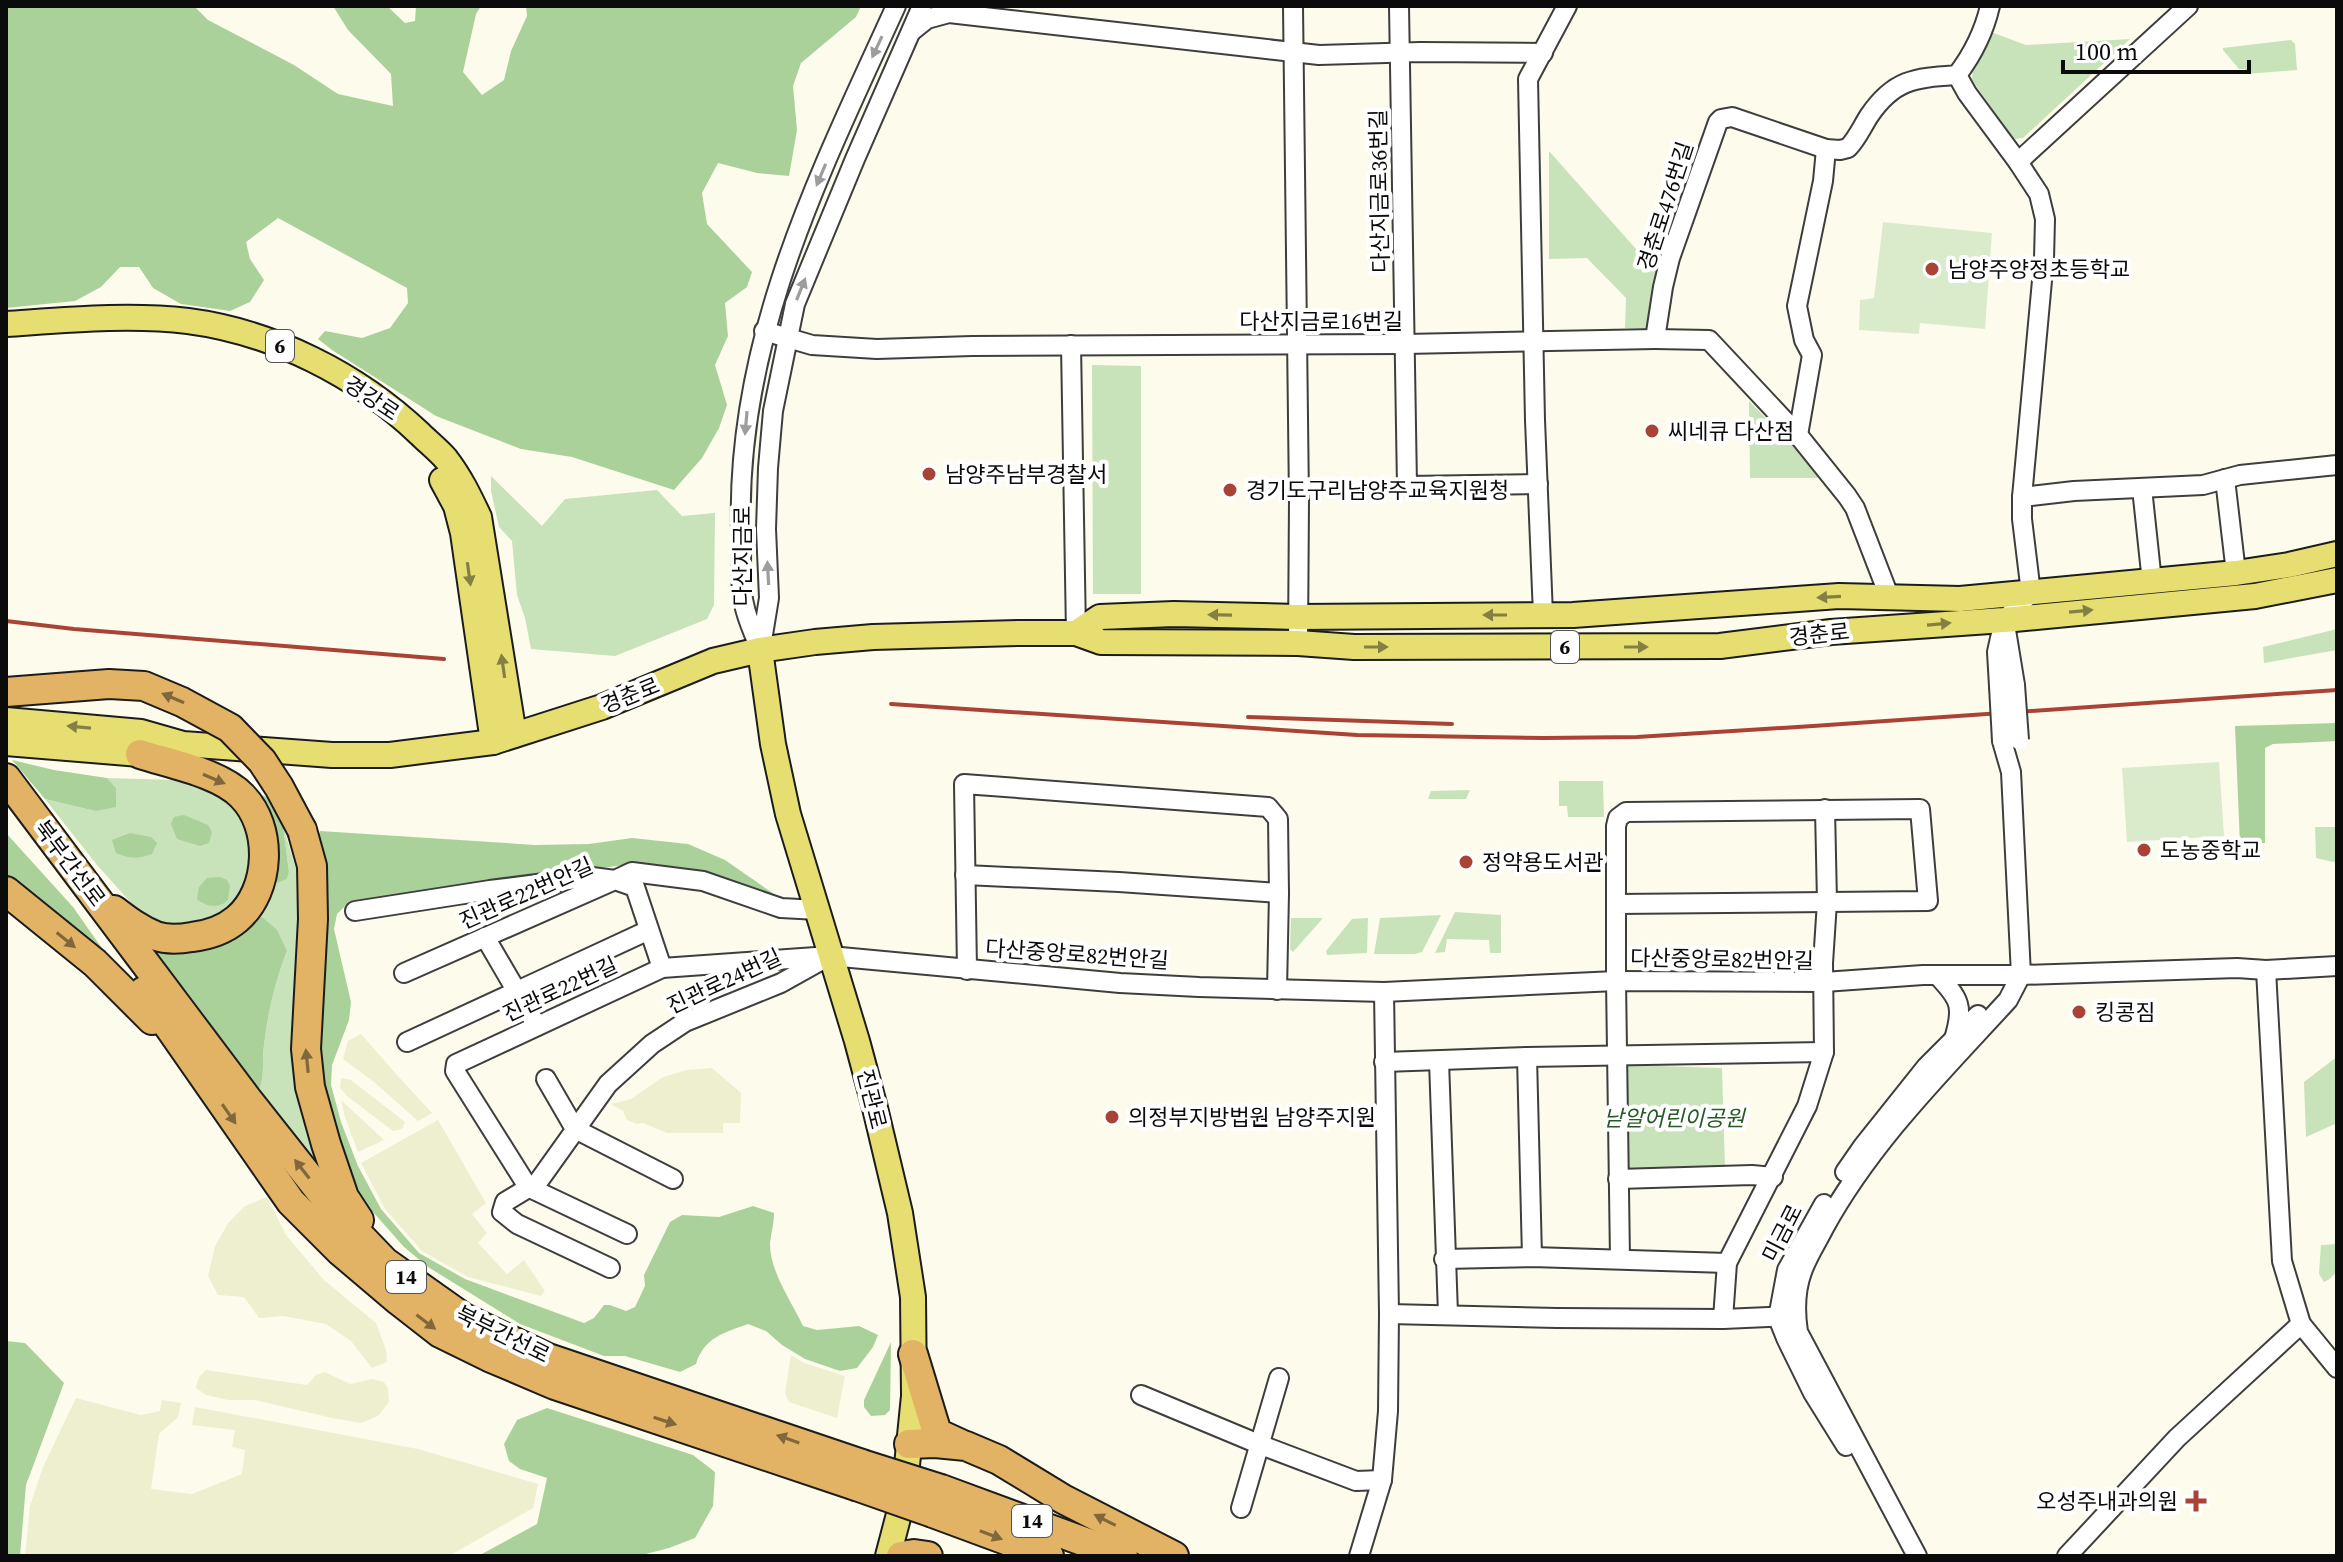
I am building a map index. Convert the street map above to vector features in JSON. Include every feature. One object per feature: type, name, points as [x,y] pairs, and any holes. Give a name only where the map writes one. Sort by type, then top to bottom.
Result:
[{"type":"highway","points":[[6,692],[109,684],[144,686],[230,728],[262,761],[302,830],[312,866],[313,919],[306,1049],[310,1087],[344,1197],[385,1262]]},
{"type":"highway","points":[[94,896],[137,927],[158,937],[178,939],[211,935],[237,919],[252,901],[263,874],[263,842],[255,813],[241,794],[219,780],[140,754]]},
{"type":"highway","name":"북부간선로","points":[[6,778],[184,1050],[291,1202],[352,1261],[440,1333],[555,1385],[1123,1556]]},
{"type":"highway","name":"북부간선로","points":[[6,801],[94,896],[335,1210],[385,1262],[464,1318],[548,1358],[859,1475]]},
{"type":"highway","points":[[6,891],[95,963],[184,1050]]},
{"type":"highway","points":[[913,1354],[937,1433],[999,1460],[1063,1499],[1174,1556]]},
{"type":"highway","points":[[909,1444],[966,1446]]},
{"type":"highway","name":"북부간선로","points":[[937,1501],[1049,1556]]},
{"type":"highway","points":[[901,1556],[928,1556]]},
{"type":"main road","name":"경강로","points":[[6,324],[129,317],[190,321],[242,333],[297,352],[359,386],[403,418],[443,456],[465,485],[479,517],[503,738]]},
{"type":"main road","name":"경강로","points":[[6,340],[127,333],[196,337],[243,348],[290,365],[341,390],[397,430],[427,458],[456,506],[503,738]]},
{"type":"main road","name":"경춘로","points":[[1076,633],[1100,617],[1174,614],[1298,617],[1543,615],[1839,596],[1960,599],[2236,573],[2337,554]]},
{"type":"main road","name":"경춘로","points":[[6,720],[141,732],[183,744],[332,755],[390,755],[503,738],[602,707],[713,661],[815,642],[873,637],[1076,633],[1101,642],[1298,643],[1354,647],[1720,646],[1831,632],[2004,620],[2255,596],[2337,580]]},
{"type":"main road","name":"진관로","points":[[760,650],[776,758],[788,814],[857,1041],[900,1213],[913,1297],[914,1396],[904,1495],[888,1556]]},
{"type":"main road","name":"경춘로","points":[[6,743],[140,754],[183,744]]},
{"type":"street","name":"다산지금로","points":[[760,650],[743,603],[741,474],[748,403],[774,296],[837,136],[896,6]]},
{"type":"street","name":"다산지금로","points":[[760,650],[769,598],[766,529],[773,411],[795,304],[922,6]]},
{"type":"street","points":[[1293,6],[1298,643]]},
{"type":"street","name":"다산지금로36번길","points":[[1399,6],[1407,486],[1538,484]]},
{"type":"street","points":[[1543,615],[1528,79],[1567,6]]},
{"type":"street","points":[[1957,75],[1986,26],[1990,6]]},
{"type":"street","points":[[2018,162],[2188,6]]},
{"type":"street","points":[[910,32],[927,19],[959,10],[1319,55],[1543,53]]},
{"type":"street","points":[[1798,435],[1812,355],[1804,340],[1797,306],[1823,181],[1826,149],[1848,148],[1888,92],[1926,77],[1957,75]]},
{"type":"street","points":[[1957,75],[2039,194],[2045,219],[2039,326],[2022,497],[2031,593],[2004,620],[1997,652],[2007,685],[2021,975]]},
{"type":"street","name":"경춘로476번길","points":[[1655,339],[1670,258],[1718,122],[1732,117],[1826,149]]},
{"type":"street","name":"다산지금로16번길","points":[[764,331],[812,345],[877,349],[1655,339]]},
{"type":"street","points":[[1655,339],[1709,340],[1798,435],[1855,508],[1889,596]]},
{"type":"street","points":[[1071,345],[1076,633]]},
{"type":"street","points":[[2022,497],[2074,491],[2203,485],[2240,475],[2337,465]]},
{"type":"street","points":[[2225,479],[2236,573]]},
{"type":"street","points":[[2142,488],[2152,582]]},
{"type":"street","points":[[967,970],[964,784],[1268,807],[1278,819],[1277,990]]},
{"type":"street","points":[[1825,809],[1827,902],[1824,982],[1937,975],[2237,968],[2266,970],[2337,966]]},
{"type":"street","points":[[1617,904],[1928,901],[1920,809],[1626,812],[1618,818],[1616,981],[1620,1259]]},
{"type":"street","points":[[355,911],[592,877],[615,880],[632,872],[703,881],[781,908],[818,910]]},
{"type":"street","points":[[965,875],[1279,893]]},
{"type":"street","name":"진관로22번안길","points":[[404,973],[615,880],[635,887],[662,968]]},
{"type":"street","points":[[407,1042],[649,930]]},
{"type":"street","points":[[485,937],[537,1026]]},
{"type":"street","name":"다산중앙로82번안길","points":[[830,956],[1120,983],[1277,990],[1384,992],[1616,981],[1824,982],[1824,1052],[1807,1106],[1727,1263],[1723,1319]]},
{"type":"street","name":"진관로22번길","points":[[528,1187],[455,1071],[456,1064],[662,968],[830,956]]},
{"type":"street","name":"진관로24번길","points":[[610,1268],[517,1224],[502,1212],[505,1202],[538,1182],[608,1084],[652,1044],[685,1022],[781,983],[830,956]]},
{"type":"street","points":[[2266,970],[2282,1261],[2301,1324],[2337,1368]]},
{"type":"street","points":[[1937,975],[1953,992],[1958,1003],[1960,1018],[1954,1039]]},
{"type":"street","name":"미금로","points":[[1917,1556],[1798,1332],[1787,1317],[1782,1290],[1787,1270],[1827,1199],[1889,1112],[1926,1067],[2021,975]]},
{"type":"street","name":"미금로","points":[[1787,1317],[1802,1272],[1842,1198],[1883,1140],[2008,1000],[2021,975]]},
{"type":"street","points":[[1359,1556],[1382,1480],[1388,1411],[1384,992]]},
{"type":"street","points":[[1384,1062],[1824,1052]]},
{"type":"street","points":[[1527,1057],[1532,1257]]},
{"type":"street","points":[[1439,1061],[1448,1314]]},
{"type":"street","points":[[546,1079],[575,1129],[673,1179]]},
{"type":"street","points":[[1618,1179],[1773,1177]]},
{"type":"street","points":[[528,1187],[627,1234]]},
{"type":"street","points":[[1444,1259],[1532,1257],[1727,1263]]},
{"type":"street","points":[[1389,1314],[1557,1318],[1787,1317],[1786,1338],[1813,1393],[1840,1434],[1904,1556]]},
{"type":"street","points":[[2067,1556],[2177,1438],[2301,1324]]},
{"type":"street","points":[[1241,1508],[1279,1378]]},
{"type":"street","points":[[1141,1395],[1356,1481],[1382,1480]]},
{"type":"green space","points":[[6,6],[194,6],[208,20],[294,65],[338,94],[393,106],[391,74],[348,30],[333,6],[387,6],[405,23],[415,21],[416,6],[481,6],[476,14],[463,72],[482,95],[504,80],[511,51],[527,16],[526,6],[861,6],[856,17],[801,63],[793,86],[797,130],[789,176],[757,173],[718,163],[702,193],[707,224],[752,272],[747,287],[725,303],[728,336],[715,365],[727,405],[719,428],[702,458],[674,490],[572,457],[521,449],[436,416],[332,350],[318,339],[325,331],[362,338],[390,328],[408,303],[407,288],[278,218],[246,242],[250,259],[264,280],[250,302],[230,311],[181,304],[153,288],[139,267],[120,267],[101,287],[75,301],[6,308]]},
{"type":"green space","points":[[1991,32],[2026,45],[2130,39],[2023,138],[2014,139],[1972,80],[1973,66]]},
{"type":"green space","points":[[2291,40],[2295,44],[2297,70],[2245,74],[2245,69],[2239,69],[2223,50],[2223,48]]},
{"type":"green space","points":[[1549,151],[1660,276],[1654,321],[1647,328],[1625,328],[1626,298],[1587,258],[1549,259]]},
{"type":"green space","points":[[1883,222],[1992,233],[1985,329],[1920,323],[1919,334],[1859,330],[1860,300],[1874,298]]},
{"type":"green space","points":[[1092,365],[1141,366],[1141,594],[1093,594]]},
{"type":"green space","points":[[1749,401],[1811,465],[1818,478],[1750,478]]},
{"type":"green space","points":[[491,476],[542,526],[565,499],[657,490],[682,516],[715,513],[714,605],[707,619],[615,656],[531,649],[517,595],[512,541],[499,527]]},
{"type":"green space","points":[[2337,629],[2337,650],[2264,663],[2263,647]]},
{"type":"green space","points":[[2337,723],[2337,741],[2273,744],[2265,748],[2265,843],[2240,844],[2235,726]]},
{"type":"green space","points":[[12,760],[107,778],[116,788],[116,807],[95,811],[45,799]]},
{"type":"green space","points":[[2219,762],[2224,836],[2127,842],[2122,768]]},
{"type":"green space","points":[[107,778],[177,780],[213,785],[254,815],[253,891],[213,925],[162,927],[144,917],[97,865],[45,799],[95,811],[116,788]]},
{"type":"green space","points":[[1559,781],[1603,781],[1604,817],[1568,817],[1567,806],[1559,806]]},
{"type":"green space","points":[[243,787],[266,797],[283,826],[289,872],[287,879],[277,883],[271,874]]},
{"type":"green space","points":[[1470,790],[1466,799],[1428,799],[1431,791]]},
{"type":"green space","points":[[184,815],[208,825],[212,832],[209,843],[200,846],[177,839],[171,824],[174,817]]},
{"type":"green space","points":[[283,826],[296,869],[298,941],[336,1194],[259,1090],[270,1009],[287,951],[246,925],[271,874],[278,882],[287,879],[289,872]]},
{"type":"green space","points":[[2315,827],[2337,827],[2337,861],[2316,858]]},
{"type":"green space","points":[[320,831],[535,845],[589,844],[632,838],[688,844],[725,860],[774,894],[686,868],[624,865],[350,901],[337,914],[334,929],[351,1002],[349,1020],[332,1065],[331,1085],[358,1166],[381,1209],[419,1253],[465,1279],[584,1323],[594,1318],[604,1305],[626,1311],[635,1307],[645,1286],[644,1275],[670,1222],[682,1215],[719,1217],[753,1206],[774,1213],[771,1255],[782,1286],[803,1326],[817,1330],[859,1326],[878,1335],[857,1368],[840,1371],[805,1359],[766,1331],[748,1324],[709,1342],[696,1364],[680,1372],[625,1356],[604,1356],[520,1324],[428,1267],[404,1247],[373,1212],[344,1168],[316,1070],[316,846]]},
{"type":"green space","points":[[6,833],[73,907],[111,961],[49,906],[6,877]]},
{"type":"green space","points":[[130,833],[151,837],[157,843],[152,854],[134,858],[116,853],[112,840]]},
{"type":"green space","points":[[207,878],[227,880],[230,886],[228,900],[212,906],[197,899],[199,887]]},
{"type":"green space","points":[[1455,912],[1501,915],[1501,953],[1490,953],[1489,940],[1447,939],[1445,952],[1435,953]]},
{"type":"green space","points":[[1441,915],[1422,952],[1374,954],[1380,918]]},
{"type":"green space","points":[[262,917],[277,930],[287,951],[270,1009],[259,1090],[187,992],[143,946],[246,925]]},
{"type":"green space","points":[[1291,918],[1323,918],[1293,952],[1290,949]]},
{"type":"green space","points":[[1368,918],[1367,953],[1327,955],[1326,951],[1352,919]]},
{"type":"green space","points":[[361,1034],[432,1113],[418,1121],[343,1059],[348,1041]]},
{"type":"green space","points":[[2337,1059],[2337,1123],[2306,1137],[2304,1082]]},
{"type":"green space","name":"낟알어린이공원","points":[[1628,1065],[1722,1068],[1725,1169],[1632,1171],[1624,1165],[1623,1071]]},
{"type":"green space","points":[[712,1068],[741,1093],[740,1123],[723,1123],[723,1133],[667,1133],[627,1120],[623,1111],[611,1104],[631,1099],[663,1077],[687,1070]]},
{"type":"green space","points":[[341,1078],[351,1080],[405,1122],[402,1129],[393,1131],[347,1096],[340,1088]]},
{"type":"green space","points":[[341,1100],[384,1140],[358,1152]]},
{"type":"green space","points":[[438,1120],[486,1203],[472,1214],[487,1233],[478,1243],[507,1274],[524,1260],[545,1291],[541,1296],[468,1277],[422,1251],[385,1209],[361,1163]]},
{"type":"green space","points":[[267,1197],[286,1235],[324,1280],[376,1323],[387,1362],[372,1368],[351,1341],[326,1324],[283,1316],[259,1318],[244,1297],[218,1295],[208,1276],[215,1246],[229,1222],[245,1206]]},
{"type":"green space","points":[[2337,1244],[2336,1271],[2324,1282],[2319,1274],[2321,1245]]},
{"type":"green space","points":[[6,1341],[25,1343],[64,1383],[26,1485],[20,1556],[6,1556]]},
{"type":"green space","points":[[891,1342],[890,1410],[885,1415],[871,1416],[864,1407],[864,1400]]},
{"type":"green space","points":[[791,1355],[804,1363],[845,1376],[837,1418],[789,1402],[785,1393]]},
{"type":"green space","points":[[206,1370],[307,1385],[316,1375],[325,1372],[350,1384],[372,1379],[384,1382],[389,1402],[378,1416],[361,1423],[255,1400],[228,1400],[206,1395],[196,1388],[199,1377]]},
{"type":"green space","points":[[76,1398],[141,1415],[160,1411],[162,1400],[181,1403],[178,1417],[159,1434],[151,1489],[192,1494],[242,1474],[245,1450],[232,1447],[235,1430],[192,1425],[195,1407],[418,1449],[538,1484],[533,1508],[449,1556],[25,1556],[30,1506],[43,1467]]},
{"type":"green space","points":[[547,1408],[693,1455],[715,1472],[713,1506],[695,1538],[638,1556],[478,1556],[537,1524],[547,1478],[520,1469],[509,1461],[504,1444],[517,1420]]},
{"type":"railway","points":[[6,621],[444,659]]},
{"type":"railway","points":[[891,704],[1357,735],[1544,738],[1637,737],[2337,690]]},
{"type":"railway","points":[[1248,717],[1452,724]]},
{"type":"place","name":"남양주양정초등학교","points":[[1932,269]]},
{"type":"place","name":"씨네큐 다산점","points":[[1652,431]]},
{"type":"place","name":"남양주남부경찰서","points":[[929,474]]},
{"type":"place","name":"경기도구리남양주교육지원청","points":[[1230,490]]},
{"type":"place","name":"도농중학교","points":[[2144,850]]},
{"type":"place","name":"정약용도서관","points":[[1466,862]]},
{"type":"place","name":"킹콩짐","points":[[2079,1012]]},
{"type":"place","name":"의정부지방법원 남양주지원","points":[[1112,1117]]},
{"type":"place","name":"오성주내과의원","points":[[2196,1501]]}]
